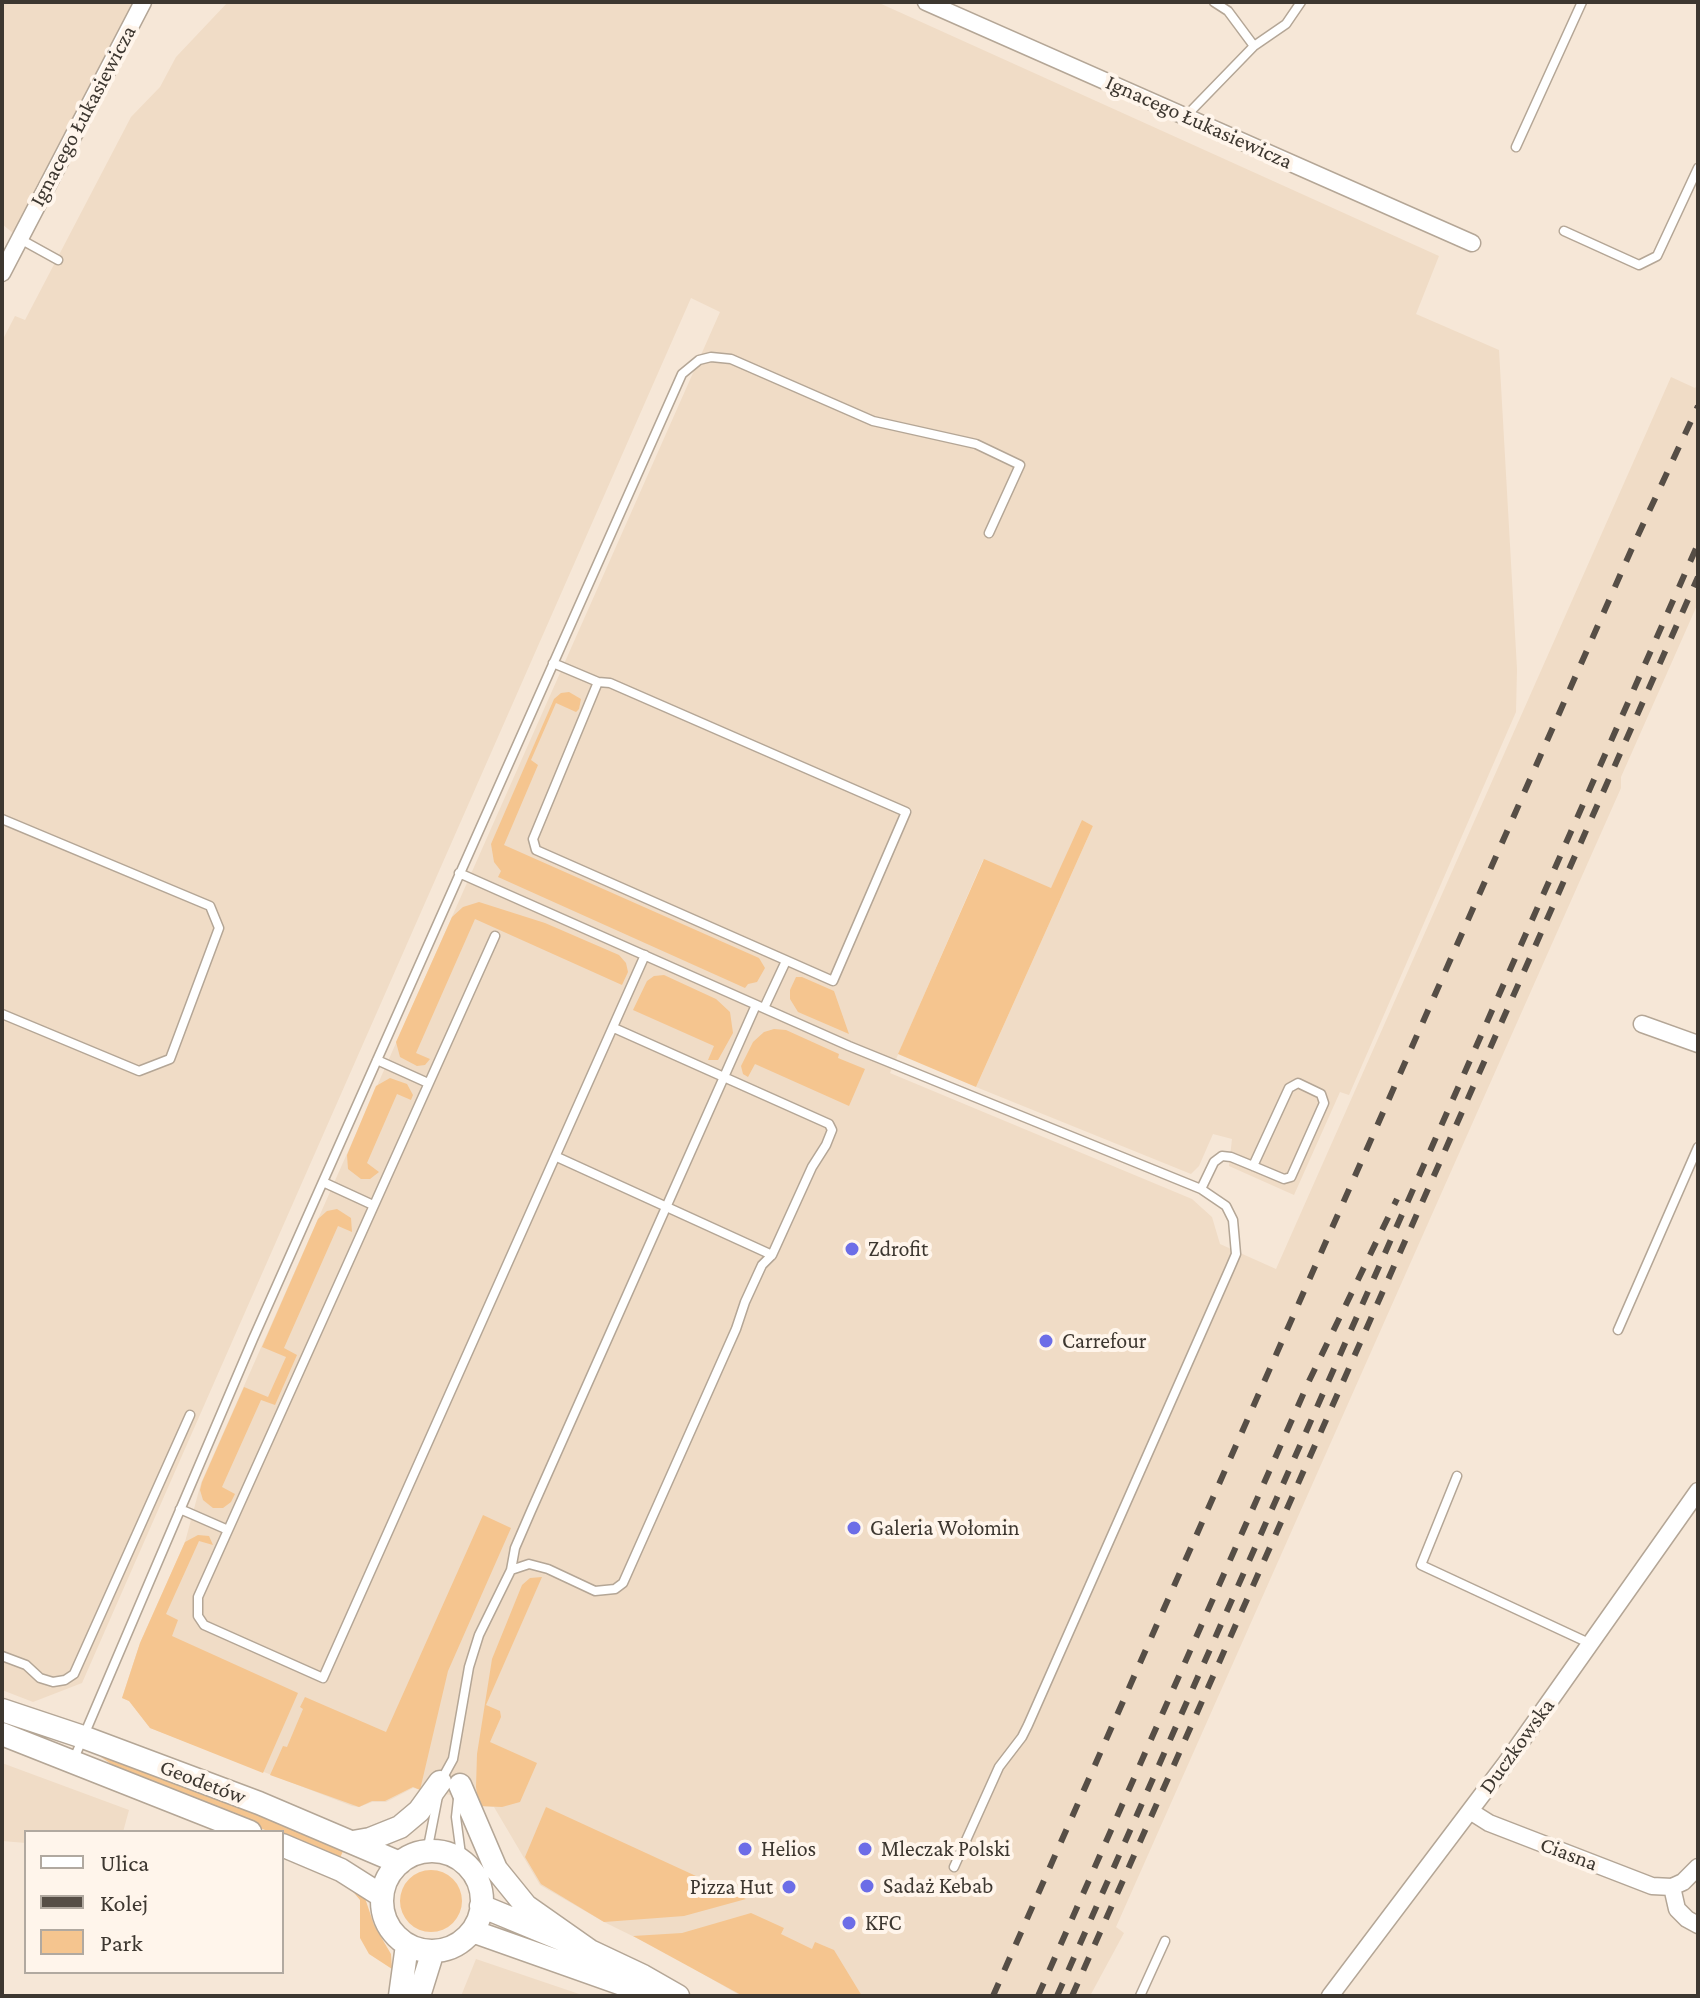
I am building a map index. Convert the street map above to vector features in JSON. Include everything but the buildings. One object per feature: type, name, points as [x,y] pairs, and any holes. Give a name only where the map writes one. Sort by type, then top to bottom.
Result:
[{"type":"main road","name":"Geodetów","points":[[2,1710],[83,1737],[400,1863]]},
{"type":"main road","name":"Geodetów","points":[[2,1734],[245,1830]]},
{"type":"main road","points":[[353,1842],[400,1827],[450,1783],[496,1869],[526,1906],[590,1951]]},
{"type":"main road","points":[[284,1846],[341,1870],[382,1896]]},
{"type":"main road","points":[[417,1853],[446,1853],[462,1862],[478,1882],[481,1906],[472,1931],[450,1948],[433,1951],[407,1945],[394,1934],[385,1920],[382,1896],[388,1877],[400,1863],[417,1853]]},
{"type":"main road","points":[[481,1906],[590,1951],[678,1996]]},
{"type":"main road","points":[[472,1931],[609,1985],[656,1996]]},
{"type":"main road","points":[[400,1996],[407,1945]]},
{"type":"main road","points":[[419,1996],[433,1951]]},
{"type":"street","name":"Ignacego Łukasiewicza","points":[[2,273],[143,2]]},
{"type":"street","name":"Ignacego Łukasiewicza","points":[[926,2],[1472,243]]},
{"type":"street","points":[[1642,1024],[1698,1044]]},
{"type":"street","name":"Duczkowska","points":[[1330,1996],[1592,1644],[1698,1491]]},
{"type":"street","name":"Ciasna","points":[[1470,1811],[1489,1823],[1652,1886],[1672,1887]]},
{"type":"street","points":[[1698,1867],[1683,1882],[1672,1887],[1677,1909],[1698,1925]]},
{"type":"lane","points":[[1214,2],[1228,11],[1254,46]]},
{"type":"lane","points":[[1186,116],[1254,46],[1286,24],[1301,2]]},
{"type":"lane","points":[[1516,147],[1582,2]]},
{"type":"lane","points":[[1564,231],[1639,265],[1657,256],[1698,168]]},
{"type":"lane","points":[[19,238],[58,260]]},
{"type":"lane","points":[[72,1762],[323,1182],[675,385],[699,360],[711,357],[731,359],[873,421],[967,441],[1020,465],[989,533]]},
{"type":"lane","points":[[553,663],[598,682],[610,683],[906,812],[833,981],[536,850],[533,839],[598,682]]},
{"type":"lane","points":[[2,819],[210,906],[219,928],[170,1059],[139,1071],[2,1014]]},
{"type":"lane","points":[[459,873],[849,1046],[1201,1189],[1226,1206],[1233,1220],[1236,1254],[1028,1725],[999,1767],[954,1867]]},
{"type":"lane","points":[[495,936],[198,1597],[198,1616],[204,1625],[323,1678],[645,955]]},
{"type":"lane","points":[[427,1852],[450,1783],[469,1667],[479,1635],[511,1570],[515,1548],[724,1077],[786,961]]},
{"type":"lane","points":[[511,1570],[529,1564],[548,1569],[595,1591],[615,1589],[623,1583],[762,1265],[772,1255],[832,1130],[829,1124],[614,1028]]},
{"type":"lane","points":[[377,1060],[428,1083]]},
{"type":"lane","points":[[1201,1189],[1214,1162],[1222,1156],[1284,1179],[1291,1177],[1324,1103],[1321,1094],[1298,1083],[1289,1088],[1253,1166]]},
{"type":"lane","points":[[1618,1330],[1698,1147]]},
{"type":"lane","points":[[557,1157],[772,1255]]},
{"type":"lane","points":[[323,1182],[373,1205]]},
{"type":"lane","points":[[2,1656],[26,1665],[40,1678],[53,1682],[65,1680],[74,1674],[190,1415]]},
{"type":"lane","points":[[1457,1476],[1421,1565],[1592,1644]]},
{"type":"lane","points":[[180,1509],[228,1530]]},
{"type":"lane","points":[[453,1759],[450,1783],[462,1862]]},
{"type":"lane","points":[[1140,1996],[1165,1941]]},
{"type":"shaded area","points":[[2,2],[143,2],[19,238],[2,224]]},
{"type":"shaded area","points":[[228,2],[877,2],[1439,256],[1416,314],[1499,350],[1517,669],[1516,712],[1349,1095],[1340,1092],[1294,1195],[1229,1166],[1232,1139],[1213,1134],[1199,1166],[1191,1174],[976,1087],[1093,826],[1083,821],[1051,889],[983,860],[890,1073],[1192,1199],[1212,1217],[1220,1244],[1276,1269],[1671,377],[1695,388],[1698,384],[1698,603],[1621,777],[1621,788],[1116,1927],[1124,1933],[1090,1996],[741,1996],[540,1885],[494,1807],[479,1806],[477,1800],[413,1788],[386,1802],[352,1806],[150,1728],[129,1701],[122,1698],[140,1643],[185,1542],[201,1483],[720,312],[691,298],[82,1683],[33,1702],[2,1690],[2,341],[15,316],[25,320],[131,117],[160,87],[176,57]]},
{"type":"shaded area","points":[[2,1763],[129,1810],[124,1830],[24,1830],[24,1843],[2,1841]]},
{"type":"shaded area","points":[[476,1959],[585,1996],[461,1996]]},
{"type":"green space","points":[[569,692],[581,699],[579,709],[576,712],[556,703],[531,760],[538,765],[504,845],[759,958],[765,968],[757,982],[745,988],[498,877],[501,871],[494,862],[491,844],[554,699],[561,693]]},
{"type":"green space","points":[[1082,820],[1093,826],[976,1087],[898,1054],[984,859],[1051,888]]},
{"type":"green space","points":[[479,902],[545,923],[619,955],[626,963],[628,972],[622,985],[475,919],[416,1053],[430,1059],[425,1065],[417,1066],[400,1057],[396,1042],[452,917],[463,907]]},
{"type":"green space","points":[[664,975],[716,999],[730,1012],[733,1033],[718,1060],[708,1060],[714,1046],[633,1010],[647,981]]},
{"type":"green space","points":[[796,977],[834,991],[849,1034],[798,1012],[790,999]]},
{"type":"green space","points":[[786,1030],[865,1069],[849,1106],[755,1064],[748,1077],[743,1074],[741,1066],[753,1042],[764,1032]]},
{"type":"green space","points":[[390,1078],[407,1084],[413,1095],[411,1100],[397,1094],[367,1163],[379,1172],[370,1179],[361,1179],[348,1169],[347,1155],[376,1086]]},
{"type":"green space","points":[[337,1209],[351,1218],[352,1232],[338,1226],[284,1348],[297,1355],[275,1405],[261,1400],[222,1487],[235,1494],[223,1508],[213,1508],[203,1500],[200,1490],[202,1482],[244,1387],[268,1397],[286,1357],[262,1347],[318,1219],[327,1211]]},
{"type":"green space","points":[[483,1515],[511,1528],[448,1671],[420,1790],[413,1787],[385,1801],[372,1801],[359,1807],[270,1775],[283,1746],[287,1747],[305,1697],[386,1732]]},
{"type":"green space","points":[[198,1535],[209,1536],[213,1545],[199,1541],[166,1614],[178,1620],[172,1636],[298,1693],[263,1773],[150,1728],[129,1701],[122,1698],[140,1643],[185,1542]]},
{"type":"green space","points":[[542,1577],[486,1705],[500,1711],[501,1717],[490,1742],[537,1763],[520,1802],[502,1807],[479,1806],[477,1754],[492,1659],[522,1585],[530,1578]]},
{"type":"green space","points":[[104,1751],[344,1849],[339,1860],[284,1838],[284,1830],[265,1830],[124,1773],[101,1757]]},
{"type":"green space","points":[[546,1807],[746,1899],[684,1916],[604,1922],[541,1884],[525,1857]]},
{"type":"green space","points":[[431,1870],[443,1872],[453,1879],[460,1889],[460,1913],[453,1923],[443,1930],[431,1932],[419,1930],[409,1923],[402,1913],[400,1901],[402,1889],[409,1879],[419,1872]]},
{"type":"green space","points":[[345,1882],[364,1895],[374,1925],[391,1954],[392,1969],[369,1954],[360,1938],[360,1900]]},
{"type":"green space","points":[[751,1913],[784,1928],[781,1934],[812,1949],[815,1942],[834,1950],[862,1996],[743,1996],[633,1936],[682,1933]]},
{"type":"railway","points":[[993,1996],[1633,546],[1698,406]]},
{"type":"railway","points":[[1057,1996],[1698,544]]},
{"type":"railway","points":[[1072,1996],[1698,577]]},
{"type":"railway","points":[[1038,1996],[1309,1381],[1397,1199]]},
{"type":"place","name":"Zdrofit","points":[[852,1249]]},
{"type":"place","name":"Carrefour","points":[[1046,1341]]},
{"type":"place","name":"Galeria Wołomin","points":[[854,1528]]},
{"type":"place","name":"Helios","points":[[745,1849]]},
{"type":"place","name":"Mleczak Polski","points":[[865,1849]]},
{"type":"place","name":"Sadaż Kebab","points":[[867,1886]]},
{"type":"place","name":"Pizza Hut","points":[[789,1887]]},
{"type":"place","name":"KFC","points":[[849,1923]]}]
